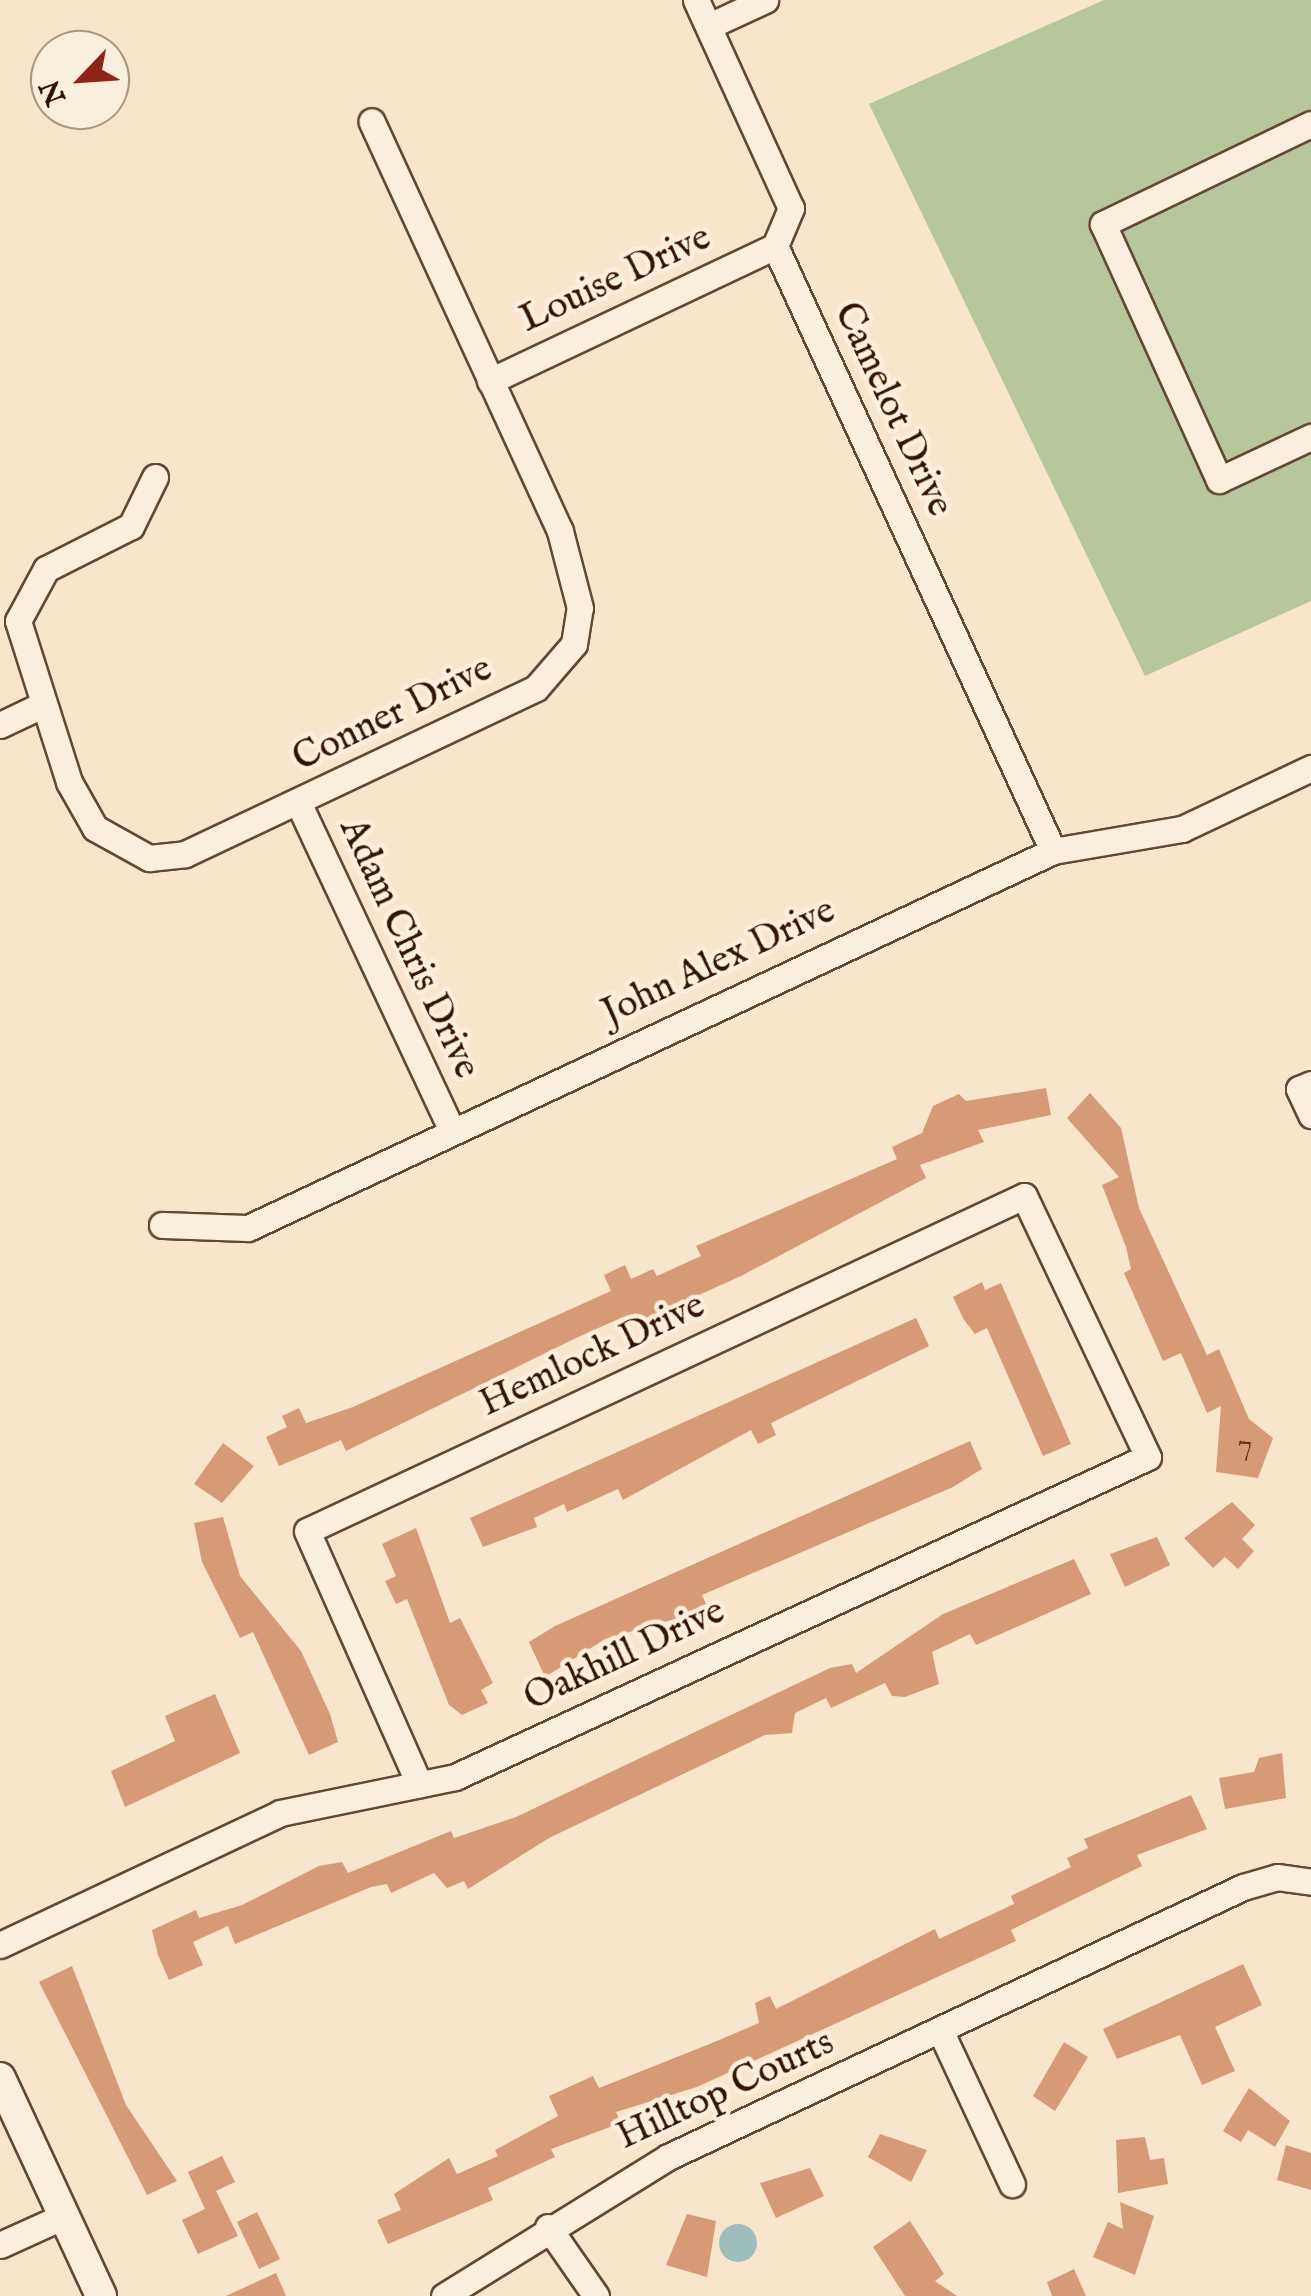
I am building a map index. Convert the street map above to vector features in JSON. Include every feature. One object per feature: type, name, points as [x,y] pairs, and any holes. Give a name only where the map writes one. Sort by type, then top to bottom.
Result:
[{"type":"street","points":[[696,0],[791,208],[775,246]]},
{"type":"street","points":[[709,26],[765,0]]},
{"type":"street","name":"Conner Drive","points":[[155,477],[132,526],[46,569],[22,603],[18,640],[40,706],[95,828],[149,858],[186,854],[536,688],[574,644],[580,608],[560,530],[371,121]]},
{"type":"street","points":[[1311,124],[1102,224],[1219,480],[1311,436]]},
{"type":"street","name":"Louise Drive","points":[[490,382],[775,246]]},
{"type":"street","name":"Camelot Drive","points":[[775,246],[1053,851]]},
{"type":"street","points":[[0,725],[40,706]]},
{"type":"street","name":"John Alex Drive","points":[[162,1225],[248,1228],[450,1127],[1053,851],[1182,829],[1311,768]]},
{"type":"street","name":"Adam Chris Drive","points":[[298,802],[450,1127]]},
{"type":"street","points":[[1311,1084],[1299,1089],[1311,1114]]},
{"type":"street","name":"Hemlock Drive","points":[[419,1784],[306,1531],[1024,1196],[1090,1334]]},
{"type":"street","name":"Oakhill Drive","points":[[0,1945],[280,1813],[454,1777],[1148,1457],[1090,1334]]},
{"type":"street","name":"Hilltop Courts","points":[[444,2296],[548,2227],[668,2157],[1261,1879],[1311,1882]]},
{"type":"street","points":[[941,2032],[1012,2184]]},
{"type":"street","points":[[0,2078],[101,2296]]},
{"type":"street","points":[[0,2245],[64,2216]]},
{"type":"street","points":[[548,2227],[596,2296]]},
{"type":"green space","points":[[1104,0],[1311,0],[1311,601],[1145,676],[869,104]]},
{"type":"water","points":[[738,2224],[751,2230],[757,2243],[751,2256],[738,2262],[725,2256],[719,2243],[725,2230]]},
{"type":"building","points":[[1046,1088],[1051,1115],[978,1130],[984,1142],[920,1165],[926,1178],[741,1276],[628,1327],[623,1317],[346,1451],[341,1440],[279,1466],[266,1437],[287,1427],[282,1416],[299,1408],[306,1423],[353,1407],[611,1291],[604,1275],[625,1265],[631,1279],[653,1269],[657,1276],[701,1256],[696,1246],[897,1159],[892,1147],[922,1133],[933,1106],[959,1094],[966,1101]]},
{"type":"building","points":[[1090,1093],[1121,1128],[1139,1208],[1207,1355],[1219,1349],[1249,1419],[1273,1438],[1258,1478],[1216,1472],[1221,1406],[1207,1413],[1181,1353],[1163,1361],[1124,1273],[1131,1269],[1126,1247],[1102,1185],[1119,1177],[1067,1118]]},
{"type":"building","points":[[982,1282],[985,1290],[1001,1283],[1071,1444],[1043,1456],[987,1328],[975,1334],[964,1320],[953,1297]]},
{"type":"building","points":[[916,1318],[929,1346],[771,1423],[776,1435],[758,1444],[751,1430],[623,1500],[618,1489],[567,1512],[564,1504],[534,1518],[537,1527],[483,1547],[470,1518]]},
{"type":"building","points":[[970,1441],[982,1469],[953,1487],[702,1595],[706,1604],[675,1619],[605,1639],[545,1677],[529,1642],[555,1626]]},
{"type":"building","points":[[223,1443],[254,1466],[222,1503],[194,1484]]},
{"type":"building","points":[[1232,1502],[1255,1525],[1242,1539],[1254,1551],[1238,1569],[1225,1557],[1213,1568],[1184,1538]]},
{"type":"building","points":[[223,1517],[240,1576],[301,1651],[330,1714],[338,1742],[309,1755],[253,1632],[240,1638],[202,1562],[194,1523]]},
{"type":"building","points":[[416,1528],[450,1623],[460,1618],[493,1683],[481,1690],[488,1703],[462,1715],[449,1705],[407,1599],[396,1604],[385,1581],[396,1576],[382,1544]]},
{"type":"building","points":[[1157,1537],[1170,1565],[1125,1587],[1110,1554]]},
{"type":"building","points":[[1074,1559],[1091,1594],[976,1645],[970,1634],[932,1652],[939,1684],[905,1697],[892,1696],[885,1683],[831,1708],[826,1698],[795,1713],[792,1733],[765,1735],[549,1838],[468,1889],[464,1881],[447,1888],[434,1873],[391,1893],[387,1884],[371,1887],[235,1944],[228,1926],[193,1942],[203,1965],[169,1980],[152,1930],[196,1910],[199,1918],[242,1905],[319,1866],[342,1862],[348,1873],[451,1831],[454,1838],[516,1817],[830,1668],[852,1664],[856,1673],[943,1614]]},
{"type":"building","points":[[215,1694],[240,1753],[125,1807],[111,1771],[175,1741],[165,1716]]},
{"type":"building","points":[[1282,1753],[1286,1798],[1225,1809],[1219,1778],[1254,1772],[1259,1758]]},
{"type":"building","points":[[1191,1795],[1207,1829],[1137,1855],[1142,1866],[1011,1930],[1016,1941],[697,2087],[616,2112],[621,2123],[551,2149],[555,2157],[488,2188],[493,2200],[388,2244],[377,2220],[401,2210],[394,2194],[449,2158],[457,2174],[498,2156],[495,2150],[558,2116],[549,2096],[593,2076],[599,2088],[712,2043],[759,2023],[755,2003],[770,1996],[776,2009],[935,1929],[939,1939],[1014,1904],[1011,1896],[1071,1867],[1067,1858],[1088,1848],[1084,1839]]},
{"type":"building","points":[[1243,1964],[1262,2005],[1215,2027],[1235,2071],[1202,2085],[1180,2035],[1117,2059],[1103,2029]]},
{"type":"building","points":[[72,1966],[126,2105],[177,2181],[147,2195],[39,1982]]},
{"type":"building","points":[[1064,2042],[1088,2057],[1055,2111],[1033,2096]]},
{"type":"building","points":[[1249,2088],[1290,2121],[1275,2147],[1248,2130],[1241,2142],[1223,2131]]},
{"type":"building","points":[[880,2134],[927,2150],[911,2182],[868,2157]]},
{"type":"building","points":[[1145,2137],[1150,2160],[1164,2158],[1168,2184],[1118,2193],[1116,2140]]},
{"type":"building","points":[[1286,2145],[1311,2153],[1311,2190],[1277,2180]]},
{"type":"building","points":[[222,2156],[235,2182],[216,2191],[238,2236],[198,2254],[182,2220],[205,2209],[188,2172]]},
{"type":"building","points":[[810,2168],[824,2196],[776,2218],[760,2183]]},
{"type":"building","points":[[1120,2202],[1154,2216],[1135,2275],[1093,2257],[1108,2222],[1123,2229]]},
{"type":"building","points":[[257,2212],[280,2259],[259,2269],[237,2222]]},
{"type":"building","points":[[687,2214],[716,2221],[707,2277],[666,2265]]},
{"type":"building","points":[[910,2221],[944,2274],[935,2281],[957,2296],[905,2296],[873,2247]]},
{"type":"building","points":[[1074,2269],[1086,2296],[1052,2296],[1047,2282]]},
{"type":"building","points":[[276,2273],[286,2296],[226,2296]]}]
